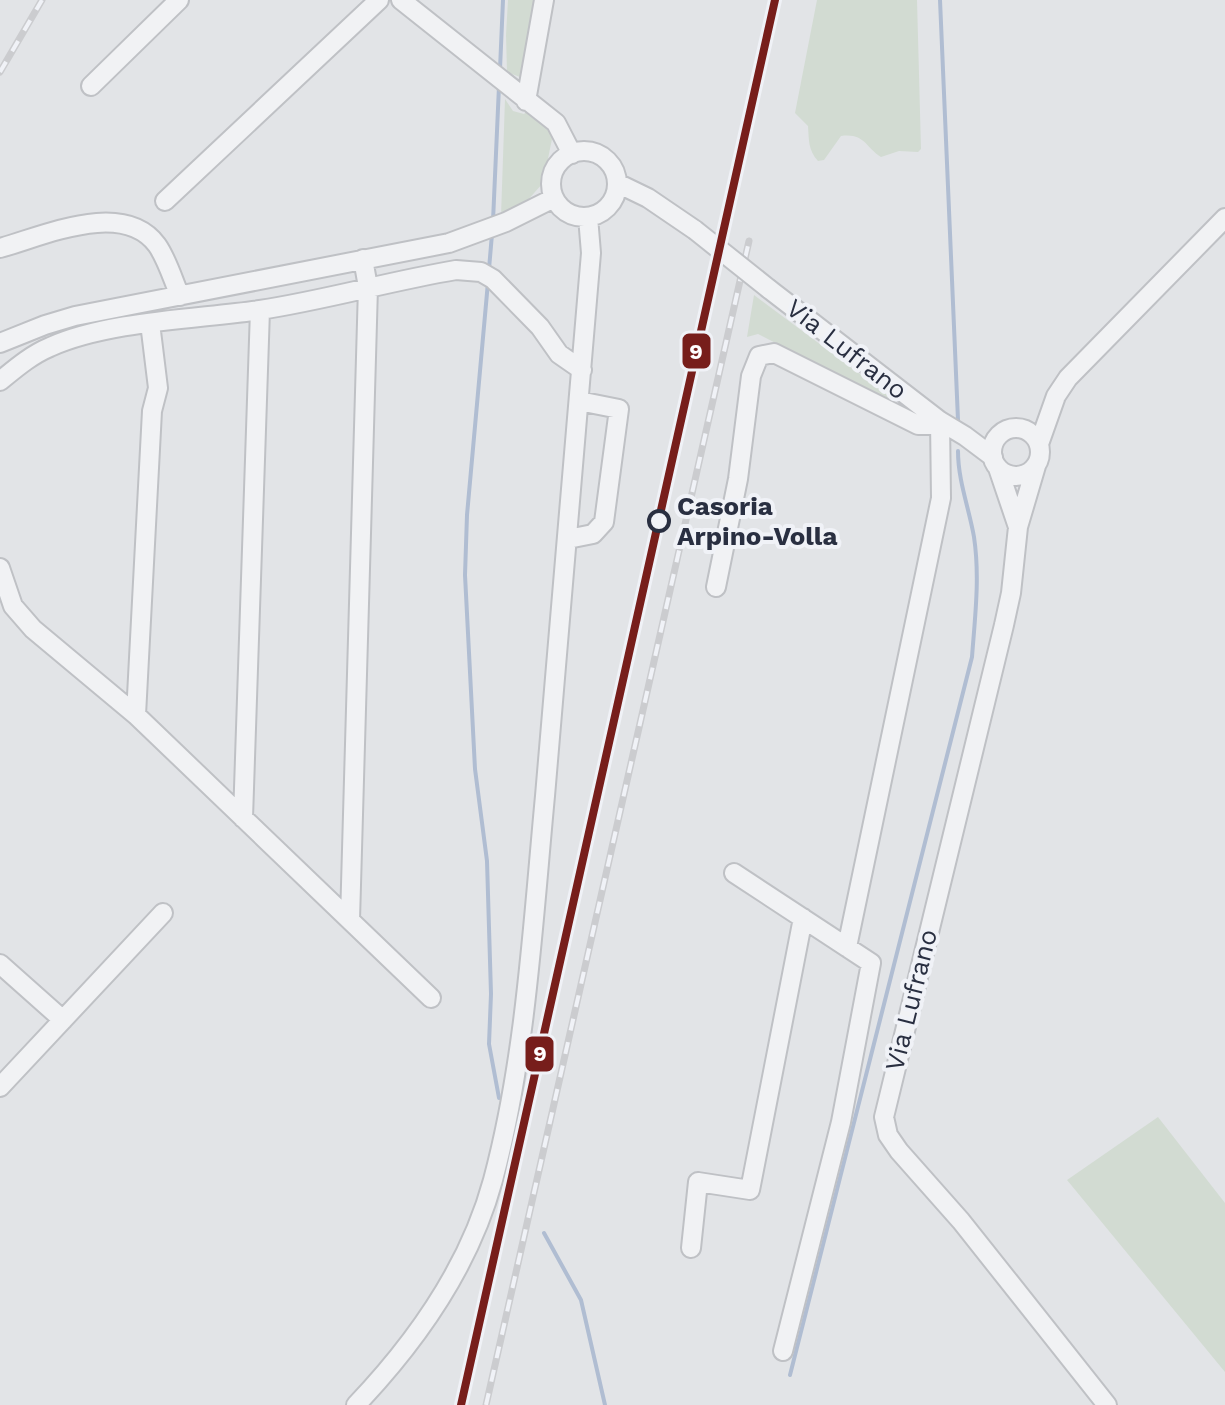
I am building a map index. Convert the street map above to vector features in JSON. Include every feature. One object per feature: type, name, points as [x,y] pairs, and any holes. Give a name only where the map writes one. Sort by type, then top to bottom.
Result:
[{"type":"street","points":[[91,86],[179,0]]},
{"type":"street","points":[[165,201],[379,0]]},
{"type":"street","points":[[401,0],[556,123],[572,154]]},
{"type":"street","points":[[526,101],[544,0]]},
{"type":"street","points":[[593,152],[610,164],[617,183],[616,193],[606,209],[588,217],[568,213],[554,198],[551,188],[556,167],[572,154],[593,152]]},
{"type":"street","name":"Via Lufrano","points":[[617,183],[648,198],[695,230],[996,462],[1018,527]]},
{"type":"street","points":[[1,342],[75,316],[449,243],[506,222],[554,198]]},
{"type":"street","points":[[356,1405],[411,1341],[439,1301],[468,1246],[493,1181],[513,1077],[532,943],[582,370],[591,253],[588,217]]},
{"type":"street","name":"Via Lufrano","points":[[1107,1405],[961,1221],[899,1151],[888,1135],[884,1117],[1004,625],[1018,527],[1039,459],[1039,444],[1056,396],[1068,378],[1225,218]]},
{"type":"street","points":[[0,248],[89,224],[128,224],[145,232],[158,246],[180,296]]},
{"type":"street","points":[[350,920],[368,287],[363,259]]},
{"type":"street","points":[[0,381],[26,360],[51,346],[86,335],[150,323],[260,310],[456,270],[487,275],[540,327],[559,354],[582,370]]},
{"type":"street","points":[[243,818],[260,310]]},
{"type":"street","points":[[136,715],[152,411],[158,388],[150,323]]},
{"type":"street","points":[[716,587],[738,479],[751,376],[759,356],[774,353],[918,425],[935,425],[940,421]]},
{"type":"street","name":"Via Lufrano","points":[[1007,432],[1056,396]]},
{"type":"street","points":[[568,539],[593,534],[604,522],[619,409],[579,401]]},
{"type":"street","points":[[847,947],[941,498],[940,421]]},
{"type":"street","points":[[1007,432],[993,449],[996,462],[1004,472],[1017,476],[1036,466]]},
{"type":"street","points":[[965,436],[1029,432],[1039,444]]},
{"type":"street","points":[[0,568],[13,606],[33,629],[136,715],[431,998]]},
{"type":"street","points":[[734,873],[871,963],[841,1122],[783,1351]]},
{"type":"street","points":[[0,1087],[163,913]]},
{"type":"street","points":[[691,1248],[698,1182],[750,1190],[803,918]]},
{"type":"street","points":[[0,964],[63,1020]]},
{"type":"shaded area","points":[[508,0],[538,0],[524,75],[520,77],[507,72]]},
{"type":"shaded area","points":[[817,0],[917,0],[921,149],[918,152],[899,151],[881,157],[860,139],[841,136],[824,160],[818,161],[812,153],[808,126],[795,113]]},
{"type":"shaded area","points":[[505,99],[513,111],[524,114],[527,111],[549,131],[552,139],[543,183],[526,202],[501,216]]},
{"type":"shaded area","points":[[754,295],[896,403],[758,334],[747,337]]},
{"type":"shaded area","points":[[1158,1117],[1225,1203],[1225,1372],[1067,1180]]},
{"type":"waterway","points":[[500,69],[503,0]]},
{"type":"waterway","points":[[940,0],[958,420]]},
{"type":"waterway","points":[[493,221],[499,86]]},
{"type":"waterway","points":[[489,269],[492,234]]},
{"type":"waterway","points":[[488,282],[467,515],[465,575],[475,769],[487,861],[491,994],[489,1044],[499,1098]]},
{"type":"waterway","points":[[790,1375],[972,657],[976,552],[958,451]]},
{"type":"waterway","points":[[544,1233],[581,1300],[605,1405]]},
{"type":"railway","points":[[0,72],[42,0]]},
{"type":"railway","points":[[486,1405],[749,241]]},
{"type":"transit line","name":"9","points":[[461,1405],[775,0]]},
{"type":"place","name":"Casoria Arpino-Volla","points":[[659,521]]}]
